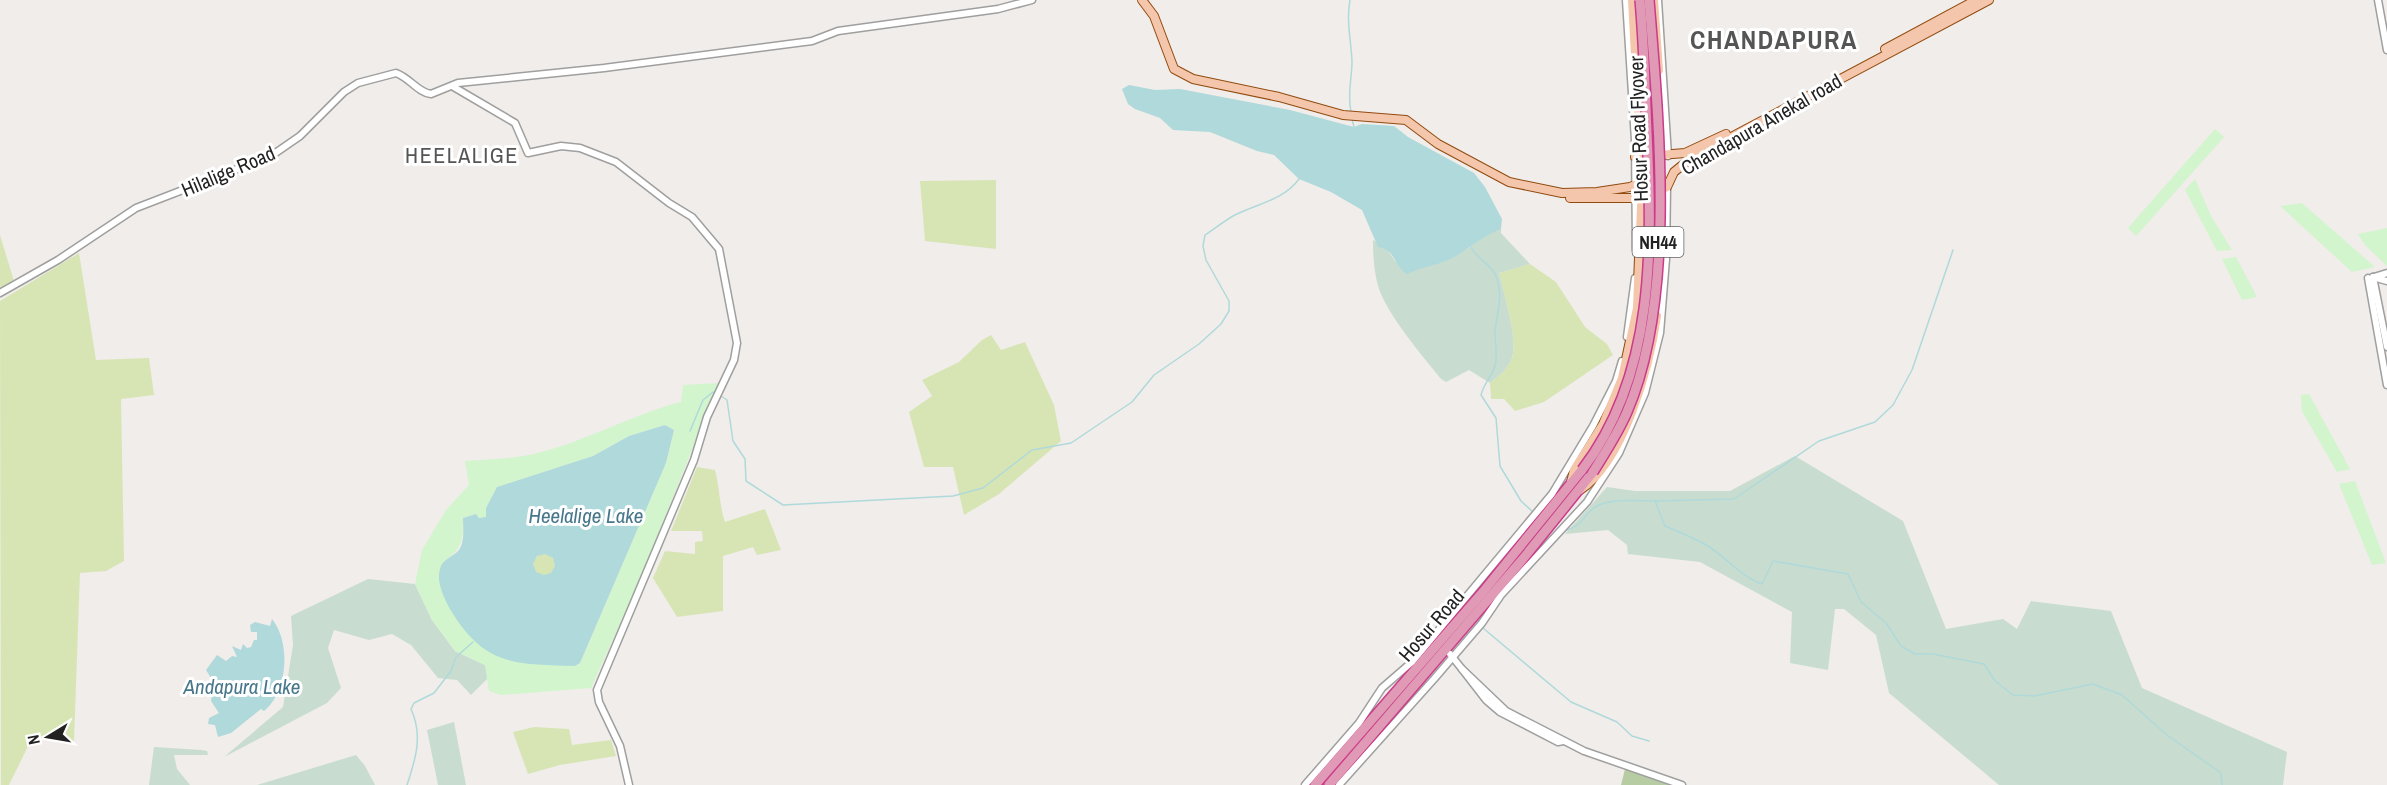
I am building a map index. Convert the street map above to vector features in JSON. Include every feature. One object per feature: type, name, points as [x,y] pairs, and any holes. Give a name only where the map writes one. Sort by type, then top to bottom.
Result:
[{"type":"highway","name":"Hosur Road Flyover","points":[[1574,489],[1582,470],[1599,449],[1621,402],[1639,343],[1646,303],[1650,200],[1640,0]]},
{"type":"highway","name":"Hosur Road Flyover","points":[[1574,489],[1593,472],[1618,430],[1637,386],[1655,294],[1659,198],[1649,0]]},
{"type":"highway","name":"Hosur Road","points":[[1329,785],[1450,653],[1574,489]]},
{"type":"highway","name":"Hosur Road","points":[[1316,785],[1546,527]]},
{"type":"main road","points":[[1142,0],[1154,16],[1174,69],[1193,79],[1352,116],[1406,120],[1438,144],[1528,191],[1560,197],[1639,199],[1665,188]]},
{"type":"main road","points":[[1632,0],[1640,114],[1637,307],[1622,378],[1603,424],[1574,470],[1574,489],[1591,483],[1615,447],[1636,404],[1651,362],[1658,309],[1666,156],[1661,113],[1656,0]]},
{"type":"main road","points":[[1638,157],[1685,153],[1976,0]]},
{"type":"main road","name":"Chandapura Anekal road","points":[[1665,188],[1674,172],[1690,159],[1989,0]]},
{"type":"main road","points":[[1640,114],[1661,113]]},
{"type":"main road","points":[[1509,182],[1562,193],[1597,192],[1639,183]]},
{"type":"main road","points":[[1637,307],[1658,309]]},
{"type":"street","name":"Hilalige Road","points":[[0,293],[58,260],[136,208],[272,156],[300,136],[335,98],[358,83],[396,73],[414,83],[424,93],[431,94],[452,86],[520,76],[590,70],[813,41],[838,30],[998,9],[1032,0]]},
{"type":"street","points":[[1626,0],[1638,157]]},
{"type":"street","points":[[1656,0],[1666,156]]},
{"type":"street","points":[[2378,0],[2387,50]]},
{"type":"street","points":[[452,86],[515,123],[528,153],[561,146],[580,148],[616,162],[669,204],[692,218],[710,236],[721,257],[736,353],[707,417],[694,460],[641,590],[597,690],[599,702],[620,746],[629,785]]},
{"type":"street","points":[[1305,785],[1366,715],[1382,688],[1412,662],[1546,527],[1587,502],[1606,477],[1640,409],[1660,333],[1666,259],[1665,188]]},
{"type":"street","points":[[1546,527],[1538,510],[1578,453],[1607,399],[1621,366],[1634,293],[1639,199]]},
{"type":"street","points":[[2371,278],[2387,273]]},
{"type":"street","points":[[2371,278],[2387,281]]},
{"type":"street","points":[[2371,278],[2387,347]]},
{"type":"street","points":[[2371,278],[2387,385]]},
{"type":"street","points":[[1339,785],[1450,653],[1462,669],[1501,708],[1563,741],[1682,785]]},
{"type":"green space","points":[[2215,129],[2224,137],[2136,236],[2128,228]]},
{"type":"green space","points":[[2195,179],[2211,216],[2232,250],[2217,251],[2185,190]]},
{"type":"green space","points":[[996,180],[996,249],[925,241],[920,181]]},
{"type":"green space","points":[[2302,203],[2375,267],[2352,272],[2280,206]]},
{"type":"green space","points":[[2387,228],[2387,266],[2365,245],[2358,234]]},
{"type":"green space","points":[[1501,229],[1501,233],[1530,264],[1499,273],[1511,324],[1512,358],[1504,370],[1490,383],[1469,370],[1446,382],[1441,379],[1389,309],[1378,286],[1373,240],[1386,248],[1396,262],[1423,266],[1443,262],[1471,247],[1483,233]]},
{"type":"green space","points":[[0,235],[14,281],[0,289]]},
{"type":"green space","points":[[79,253],[96,360],[149,358],[154,395],[121,399],[124,561],[106,571],[80,573],[74,741],[33,736],[9,785],[1,785],[0,301]]},
{"type":"green space","points":[[2236,257],[2257,297],[2242,300],[2222,259]]},
{"type":"green space","points":[[1530,264],[1556,282],[1585,327],[1607,344],[1613,355],[1544,402],[1515,411],[1504,399],[1491,399],[1490,383],[1507,367],[1513,353],[1511,324],[1499,273]]},
{"type":"green space","points":[[991,335],[1001,350],[1025,342],[1054,405],[1061,441],[999,494],[964,515],[953,467],[924,467],[909,412],[932,396],[922,380],[959,362],[982,340]]},
{"type":"green space","points":[[719,383],[638,584],[591,688],[501,695],[489,691],[485,665],[455,651],[432,620],[415,584],[422,550],[446,510],[469,485],[465,461],[526,456],[571,443],[662,407],[681,402],[683,385]],"holes":[[[665,425],[674,430],[666,463],[580,663],[576,666],[444,562],[458,548],[463,533],[463,518],[476,514],[479,518],[486,517],[486,508],[497,487],[593,456],[629,436]]]},
{"type":"green space","points":[[2309,394],[2350,469],[2337,472],[2302,411],[2301,395]]},
{"type":"green space","points":[[1795,456],[1903,521],[1946,629],[2003,619],[2017,629],[2031,601],[2111,611],[2142,688],[2287,752],[2283,785],[1999,785],[1889,693],[1876,635],[1844,609],[1835,609],[1828,670],[1790,663],[1792,612],[1700,562],[1628,554],[1627,545],[1608,530],[1565,534],[1607,487],[1635,491],[1730,491]]},
{"type":"green space","points":[[697,467],[715,470],[725,522],[765,509],[781,550],[757,555],[753,547],[723,556],[723,611],[677,617],[653,578],[665,551],[695,554],[695,542],[703,541],[702,531],[671,531]]},
{"type":"green space","points":[[2355,481],[2386,563],[2372,565],[2339,484]]},
{"type":"green space","points":[[544,554],[552,557],[555,565],[552,573],[544,576],[536,573],[533,565],[536,557]]},
{"type":"green space","points":[[368,579],[415,584],[432,620],[455,651],[485,665],[489,677],[471,695],[457,680],[438,678],[411,645],[392,634],[369,640],[334,630],[328,648],[341,688],[327,703],[224,757],[283,707],[293,645],[291,616]]},
{"type":"green space","points":[[454,722],[466,785],[438,785],[427,730]]},
{"type":"green space","points":[[534,727],[569,729],[572,745],[611,740],[616,756],[560,765],[528,774],[513,732]]},
{"type":"green space","points":[[154,747],[201,750],[207,751],[208,755],[174,755],[177,769],[190,785],[149,785]]},
{"type":"green space","points":[[356,755],[375,785],[257,785]]},
{"type":"green space","points":[[1625,769],[1670,785],[1621,785]]},
{"type":"water","points":[[1129,85],[1155,90],[1180,89],[1290,110],[1354,127],[1362,124],[1394,126],[1408,137],[1474,173],[1485,187],[1502,219],[1501,229],[1448,260],[1407,274],[1388,251],[1378,247],[1362,210],[1331,192],[1299,179],[1274,155],[1257,151],[1210,132],[1173,130],[1160,118],[1128,104],[1122,89]]},
{"type":"water","name":"Heelalige Lake","points":[[665,425],[674,430],[666,463],[580,663],[575,666],[518,662],[488,652],[463,628],[448,605],[440,584],[441,566],[461,546],[463,518],[476,514],[479,518],[486,517],[486,508],[497,487],[593,456],[629,436]],"holes":[[[545,554],[553,558],[555,566],[551,573],[544,575],[536,572],[533,564],[537,556]]]},
{"type":"water","name":"Andapura Lake","points":[[272,619],[282,640],[284,653],[282,680],[278,692],[264,711],[261,709],[231,733],[218,737],[215,725],[208,724],[209,718],[219,713],[211,701],[214,683],[206,670],[217,655],[226,661],[232,656],[237,657],[232,646],[241,650],[243,644],[247,648],[251,647],[254,640],[257,640],[257,632],[251,632],[250,625],[255,622],[270,626]]},
{"type":"waterway","points":[[1350,0],[1348,15],[1352,61],[1351,112]]},
{"type":"waterway","points":[[1352,119],[1354,127]]},
{"type":"waterway","points":[[721,396],[727,400],[733,441],[745,459],[746,481],[783,505],[953,496],[983,488],[1032,450],[1071,443],[1132,402],[1154,375],[1199,344],[1221,324],[1229,311],[1229,301],[1206,260],[1203,246],[1205,235],[1233,216],[1277,197],[1299,179]]},
{"type":"waterway","points":[[1471,247],[1495,274],[1499,289],[1495,333],[1496,362],[1481,395],[1496,418],[1500,466],[1521,501],[1534,513]]},
{"type":"waterway","points":[[1655,501],[1734,499],[1819,441],[1875,422],[1893,405],[1912,370],[1953,250]]},
{"type":"waterway","points":[[690,431],[703,400],[713,392],[716,394]]},
{"type":"waterway","points":[[1564,531],[1577,525],[1593,509],[1603,503],[1626,500],[1655,501],[1665,526],[1708,546],[1754,581],[1762,584],[1773,561],[1848,574],[1861,602],[1886,623],[1901,646],[1915,654],[1933,654],[1984,664],[1995,681],[2013,695],[2034,696],[2093,684],[2122,695],[2167,735],[2221,773],[2222,785]]},
{"type":"waterway","points":[[1483,628],[1571,702],[1617,722],[1632,736],[1649,741]]},
{"type":"waterway","points":[[407,785],[417,747],[417,728],[411,709],[414,703],[434,693],[451,671],[456,657],[473,642]]},
{"type":"district","name":"CHANDAPURA","points":[[1774,39]]},
{"type":"district","name":"HEELALIGE","points":[[462,155]]}]
